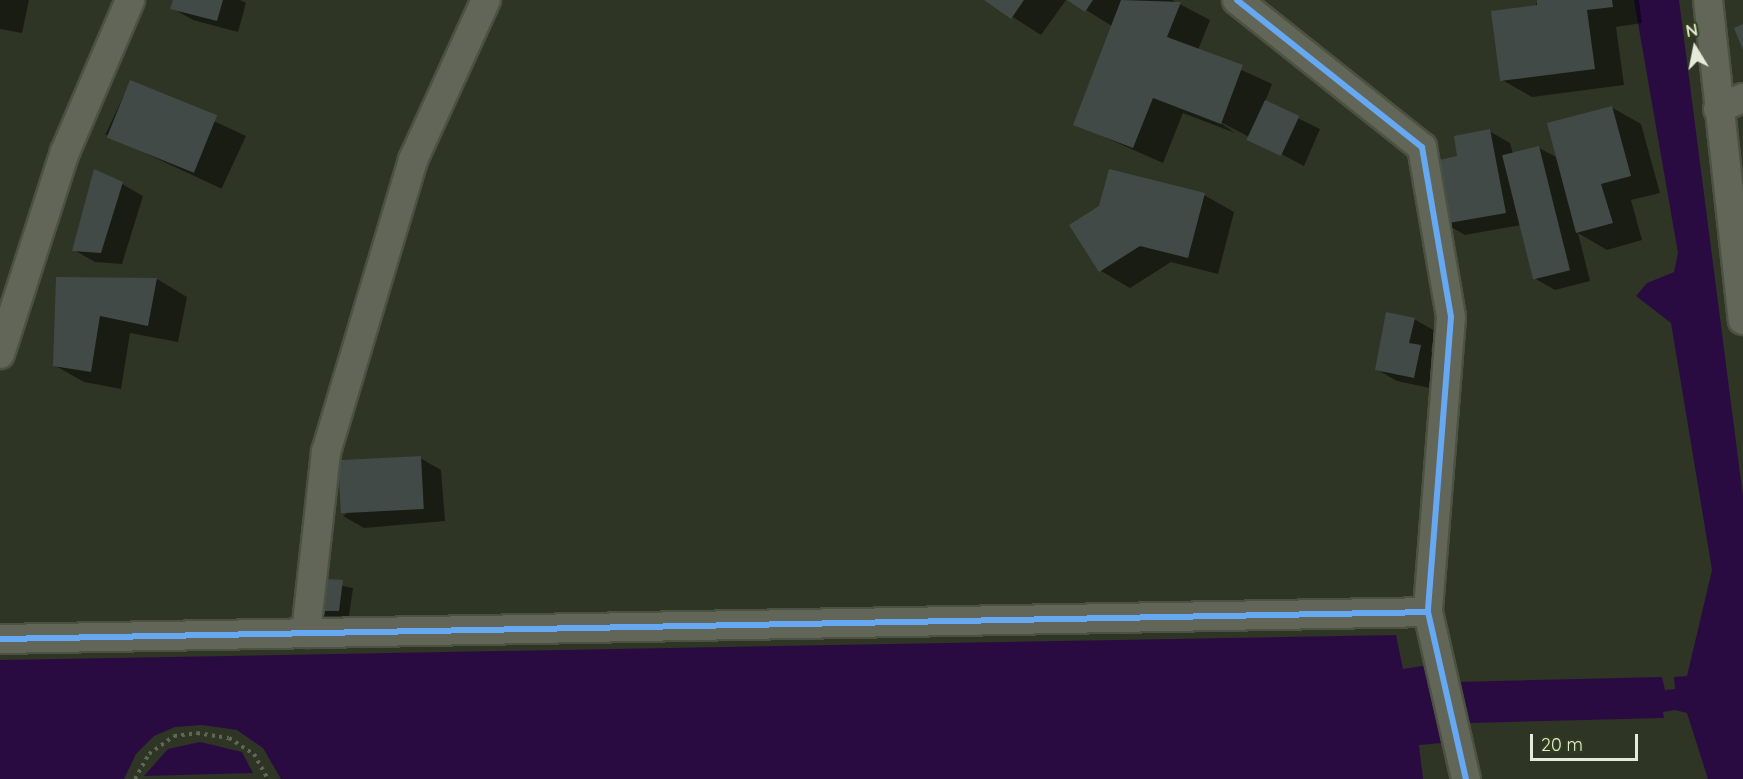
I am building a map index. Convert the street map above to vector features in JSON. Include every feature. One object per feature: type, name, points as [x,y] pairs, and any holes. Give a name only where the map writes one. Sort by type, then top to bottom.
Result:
[{"type":"street","points":[[0,354],[65,152],[130,0]]},
{"type":"street","points":[[306,633],[326,452],[413,160],[486,0]]},
{"type":"street","points":[[1237,0],[1422,147],[1451,317],[1428,612],[1466,779]]},
{"type":"street","points":[[1708,0],[1730,104],[1743,320]]},
{"type":"street","points":[[0,639],[1428,612]]},
{"type":"path","points":[[135,779],[149,754],[174,736],[197,733],[229,738],[254,754],[268,779]]},
{"type":"shaded area","points":[[1634,0],[1679,0],[1743,496],[1743,779],[1708,779],[1687,713],[1675,710],[1663,712],[1664,718],[1470,723],[1442,743],[1419,745],[1423,779],[281,779],[263,748],[237,730],[202,725],[175,727],[154,736],[136,754],[124,779],[0,779],[0,660],[1396,635],[1403,669],[1422,666],[1456,682],[1662,677],[1665,690],[1675,689],[1674,677],[1687,676],[1712,570],[1671,323],[1636,296],[1647,283],[1674,272],[1678,253]]},
{"type":"shaded area","points":[[200,742],[242,752],[253,773],[144,776],[168,749]]},
{"type":"building","points":[[173,0],[223,0],[217,21],[170,9]]},
{"type":"building","points":[[984,0],[1024,0],[1011,19]]},
{"type":"building","points":[[1067,0],[1093,0],[1085,12]]},
{"type":"building","points":[[1121,0],[1181,2],[1167,37],[1243,65],[1221,124],[1153,98],[1133,148],[1073,125]]},
{"type":"building","points":[[1537,0],[1612,0],[1613,7],[1587,10],[1595,69],[1500,81],[1491,11],[1537,5]]},
{"type":"building","points":[[1743,24],[1743,50],[1734,28]]},
{"type":"building","points":[[130,80],[217,115],[194,173],[107,137]]},
{"type":"building","points":[[1265,100],[1299,116],[1281,156],[1246,140]]},
{"type":"building","points":[[1612,106],[1631,176],[1601,184],[1613,223],[1576,233],[1547,123]]},
{"type":"building","points":[[1490,129],[1506,213],[1443,224],[1431,162],[1457,156],[1454,136]]},
{"type":"building","points":[[1539,146],[1570,270],[1533,279],[1502,155]]},
{"type":"building","points":[[94,169],[123,182],[101,253],[72,251]]},
{"type":"building","points":[[1109,169],[1205,193],[1188,258],[1140,246],[1099,272],[1069,225],[1099,206]]},
{"type":"building","points":[[56,277],[157,278],[148,326],[100,316],[91,372],[53,366]]},
{"type":"building","points":[[1386,312],[1415,318],[1409,343],[1421,345],[1414,378],[1375,370]]},
{"type":"building","points":[[421,456],[424,509],[341,513],[338,460]]},
{"type":"building","points":[[312,578],[343,580],[339,611],[309,611]]},
{"type":"cycle path","points":[[1237,0],[1422,147],[1451,317],[1428,612],[1466,779]]},
{"type":"cycle path","points":[[0,639],[1428,612]]}]
